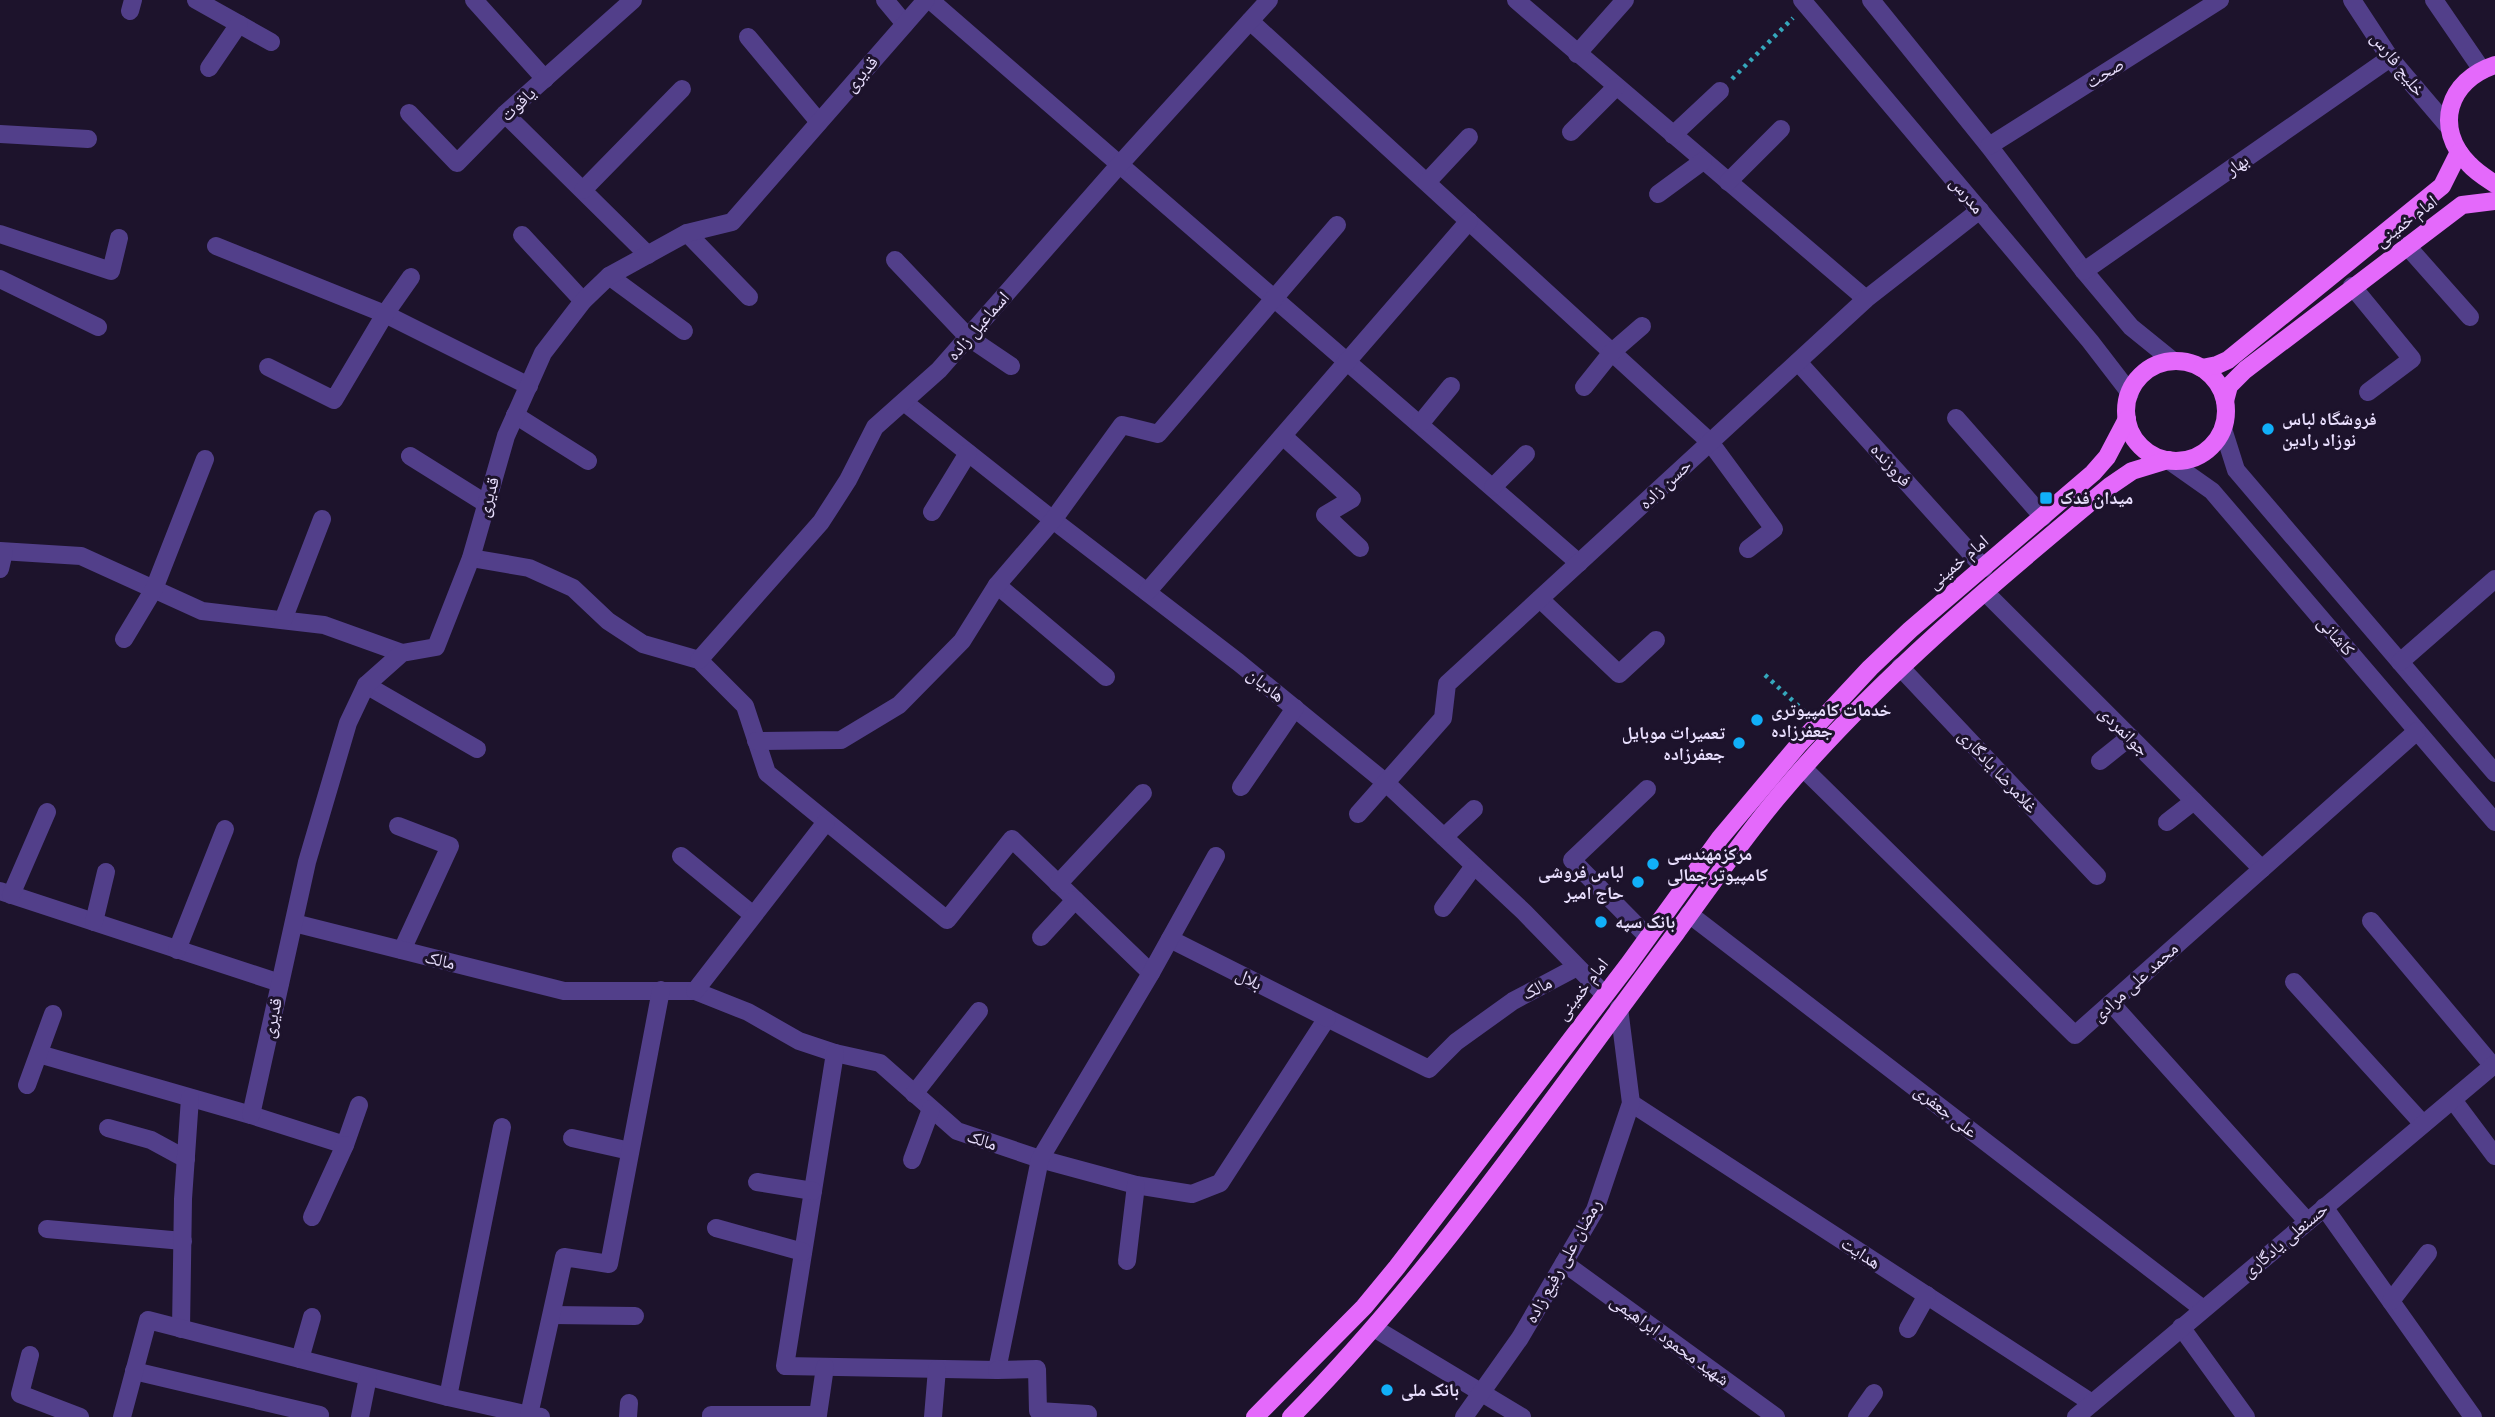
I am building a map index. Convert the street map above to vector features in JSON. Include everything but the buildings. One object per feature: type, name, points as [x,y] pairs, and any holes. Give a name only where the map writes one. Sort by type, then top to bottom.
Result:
[{"type":"main road","points":[[2488,68],[2465,82],[2455,94],[2447,125],[2459,152],[2469,164],[2495,184]]},
{"type":"main road","name":"امام خمینی","points":[[2202,368],[2228,360],[2442,186],[2459,152]]},
{"type":"main road","name":"امام خمینی","points":[[2225,401],[2229,386],[2245,370],[2352,286],[2462,205],[2495,201]]},
{"type":"main road","points":[[1291,1417],[1374,1328],[1540,1118],[1689,914],[1803,768],[1900,667],[2110,486],[2132,471],[2168,460],[2193,458],[2216,441],[2223,429],[2226,415],[2221,387],[2213,376],[2188,362],[2173,361],[2155,366],[2140,375],[2130,393],[2127,419],[2131,431],[2139,444],[2150,453],[2168,460]]},
{"type":"main road","name":"امام خمینی","points":[[1255,1417],[1364,1307],[1605,995],[1720,838],[1818,724],[1910,630],[2093,473],[2107,457],[2127,419]]},
{"type":"main road","points":[[1605,995],[1619,1008]]},
{"type":"street","points":[[196,0],[271,42]]},
{"type":"street","points":[[474,0],[545,79]]},
{"type":"street","name":"یاقوت","points":[[409,113],[457,163],[505,114],[633,0]]},
{"type":"street","points":[[885,0],[905,24]]},
{"type":"street","points":[[928,0],[1579,562]]},
{"type":"street","name":"قدیری","points":[[251,1115],[307,862],[348,723],[366,685],[401,653],[436,647],[471,558],[506,436],[543,353],[583,301],[609,276],[687,233],[732,222],[928,0]]},
{"type":"street","name":"اسماعیل زاده","points":[[699,660],[821,522],[848,480],[875,428],[939,370],[1119,164],[1269,0]]},
{"type":"street","points":[[1516,0],[1866,299]]},
{"type":"street","points":[[1577,54],[1625,0]]},
{"type":"street","points":[[1871,0],[1989,146],[2084,271],[2131,327],[2173,361]]},
{"type":"street","name":"صحت","points":[[1989,146],[2220,0]]},
{"type":"street","name":"خلیج فارس","points":[[2352,0],[2390,58],[2447,125]]},
{"type":"street","points":[[2434,0],[2488,68]]},
{"type":"street","name":"مدرس","points":[[1804,3],[2090,341],[2130,393]]},
{"type":"street","points":[[1250,21],[1710,442],[1774,529],[1748,549]]},
{"type":"street","points":[[209,68],[239,24]]},
{"type":"street","points":[[748,37],[819,122]]},
{"type":"street","name":"بهار","points":[[2084,271],[2390,58]]},
{"type":"street","points":[[1572,132],[1616,87]]},
{"type":"street","points":[[583,190],[682,89]]},
{"type":"street","points":[[1673,135],[1720,91]]},
{"type":"street","points":[[505,114],[648,255]]},
{"type":"street","points":[[1728,182],[1781,129]]},
{"type":"street","points":[[0,134],[88,139]]},
{"type":"street","points":[[1427,182],[1469,137]]},
{"type":"street","points":[[1658,194],[1703,161]]},
{"type":"street","name":"حسن زاده","points":[[1358,814],[1443,718],[1447,684],[1866,299],[1980,210]]},
{"type":"street","points":[[1147,593],[1469,221]]},
{"type":"street","points":[[756,741],[841,740],[899,705],[962,641],[997,586],[1053,520],[1122,425],[1158,434],[1337,225]]},
{"type":"street","points":[[687,233],[749,297]]},
{"type":"street","points":[[0,234],[111,271],[119,237]]},
{"type":"street","points":[[522,235],[583,301]]},
{"type":"street","points":[[215,246],[385,314],[528,386]]},
{"type":"street","points":[[2407,246],[2470,317]]},
{"type":"street","points":[[895,260],[968,337],[1011,366]]},
{"type":"street","points":[[609,276],[684,331]]},
{"type":"street","points":[[268,367],[334,400],[385,314],[411,277]]},
{"type":"street","points":[[0,279],[98,327]]},
{"type":"street","points":[[2352,286],[2412,359],[2368,392]]},
{"type":"street","points":[[1584,387],[1612,352],[1642,326]]},
{"type":"street","name":"فروزنده","points":[[1798,362],[1984,568]]},
{"type":"street","points":[[1420,424],[1451,386]]},
{"type":"street","name":"هادیان","points":[[904,402],[1295,708],[1385,782],[1605,995]]},
{"type":"street","points":[[515,415],[588,461]]},
{"type":"street","points":[[1956,418],[2043,517]]},
{"type":"street","name":"کاشانی","points":[[2223,429],[2236,470],[2495,773]]},
{"type":"street","points":[[1283,436],[1352,499],[1325,515],[1360,548]]},
{"type":"street","points":[[932,512],[968,453]]},
{"type":"street","points":[[1493,487],[1527,454]]},
{"type":"street","points":[[410,456],[485,503]]},
{"type":"street","points":[[124,639],[154,589],[205,459]]},
{"type":"street","name":"کاشانی","points":[[2168,460],[2212,491],[2495,822]]},
{"type":"street","points":[[283,620],[322,519]]},
{"type":"street","points":[[1,557],[81,556],[202,611],[324,625],[401,653]]},
{"type":"street","points":[[471,558],[529,568],[573,588],[608,621],[643,644],[699,660],[745,706],[767,774],[947,919],[1012,839],[1151,973]]},
{"type":"street","points":[[2400,662],[2495,579]]},
{"type":"street","points":[[997,586],[1106,677]]},
{"type":"street","name":"جوانمردی","points":[[1985,592],[2262,869]]},
{"type":"street","points":[[1540,599],[1619,674],[1656,640]]},
{"type":"street","name":"غلامرضا یادگاری","points":[[1900,667],[2097,876]]},
{"type":"street","points":[[366,685],[477,749]]},
{"type":"street","points":[[1241,787],[1295,708]]},
{"type":"street","name":"محمد علی مرادی","points":[[1803,768],[2075,1035],[2417,731]]},
{"type":"street","points":[[2101,761],[2130,737]]},
{"type":"street","points":[[1647,789],[1572,860],[1648,937]]},
{"type":"street","points":[[1058,884],[1143,793]]},
{"type":"street","points":[[2167,822],[2194,801]]},
{"type":"street","points":[[1444,837],[1474,809]]},
{"type":"street","points":[[47,812],[6,893],[279,983]]},
{"type":"street","points":[[695,991],[826,822]]},
{"type":"street","points":[[398,826],[450,846],[402,950]]},
{"type":"street","points":[[177,950],[225,829]]},
{"type":"street","points":[[681,856],[753,915]]},
{"type":"street","points":[[998,1370],[1040,1159],[1151,973],[1216,856]]},
{"type":"street","points":[[1443,908],[1474,866]]},
{"type":"street","points":[[94,922],[106,872]]},
{"type":"street","points":[[1041,937],[1075,900]]},
{"type":"street","name":"علی جعفری","points":[[1689,914],[2203,1309]]},
{"type":"street","points":[[2371,921],[2494,1065]]},
{"type":"street","name":"مالک","points":[[294,923],[564,991],[695,991],[748,1012],[799,1041],[835,1053],[880,1063],[957,1132],[1040,1159],[1136,1185],[1192,1194],[1220,1183],[1327,1018],[1429,1069],[1456,1042],[1513,1001],[1577,967]]},
{"type":"street","name":"بلال","points":[[1170,939],[1327,1018]]},
{"type":"street","points":[[2294,982],[2423,1125]]},
{"type":"street","points":[[122,1417],[148,1320],[448,1397],[535,1416],[564,1257],[608,1264],[661,990]]},
{"type":"street","points":[[2111,1003],[2306,1222]]},
{"type":"street","name":"رمضان علی رفیع زاده","points":[[1464,1417],[1520,1338],[1595,1210],[1630,1103],[1619,1008]]},
{"type":"street","points":[[914,1094],[979,1011]]},
{"type":"street","points":[[27,1085],[53,1014]]},
{"type":"street","points":[[835,1053],[785,1366],[1037,1369],[1038,1411],[1088,1414]]},
{"type":"street","points":[[39,1054],[345,1145]]},
{"type":"street","name":"حسنعلی یادگاری","points":[[2076,1417],[2494,1065]]},
{"type":"street","points":[[181,1329],[190,1098]]},
{"type":"street","points":[[2453,1100],[2495,1156]]},
{"type":"street","name":"هدایت","points":[[1630,1103],[2092,1403]]},
{"type":"street","points":[[312,1217],[345,1145],[359,1105]]},
{"type":"street","points":[[912,1160],[931,1109]]},
{"type":"street","points":[[448,1397],[502,1127]]},
{"type":"street","points":[[107,1128],[151,1140],[186,1158]]},
{"type":"street","points":[[572,1138],[630,1151]]},
{"type":"street","points":[[757,1182],[813,1191]]},
{"type":"street","points":[[1127,1261],[1136,1185]]},
{"type":"street","points":[[2324,1207],[2473,1417]]},
{"type":"street","points":[[716,1228],[803,1252]]},
{"type":"street","points":[[47,1229],[183,1241]]},
{"type":"street","points":[[2391,1301],[2428,1253]]},
{"type":"street","name":"شهید محمود ابراهیمی","points":[[1564,1263],[1776,1417]]},
{"type":"street","points":[[1908,1329],[1927,1295]]},
{"type":"street","points":[[552,1315],[635,1316]]},
{"type":"street","points":[[300,1359],[312,1317]]},
{"type":"street","points":[[2181,1327],[2246,1417]]},
{"type":"street","points":[[1374,1328],[1522,1417]]},
{"type":"street","points":[[30,1355],[20,1394],[80,1417]]},
{"type":"street","points":[[711,1417],[818,1415],[825,1367]]},
{"type":"street","points":[[933,1417],[937,1369]]},
{"type":"street","points":[[134,1371],[320,1415]]},
{"type":"street","points":[[360,1417],[368,1377]]},
{"type":"street","points":[[1857,1417],[1874,1393]]},
{"type":"path","points":[[1720,91],[1804,3]]},
{"type":"path","points":[[1765,675],[1818,724]]},
{"type":"place","name":"فروشگاه لباس نوزاد رادین","points":[[2268,429]]},
{"type":"place","name":"میدان فدک","points":[[2046,498]]},
{"type":"place","name":"خدمات کامپیوتری جعفرزاده","points":[[1757,720]]},
{"type":"place","name":"تعمیرات موبایل جعفرزاده","points":[[1739,743]]},
{"type":"place","name":"مرکزمهندسی کامپیوتر جمالی","points":[[1653,864]]},
{"type":"place","name":"لباس فروشی حاج امیر","points":[[1638,882]]},
{"type":"place","name":"بانک سپه","points":[[1601,922]]},
{"type":"place","name":"بانک ملی","points":[[1387,1390]]}]
